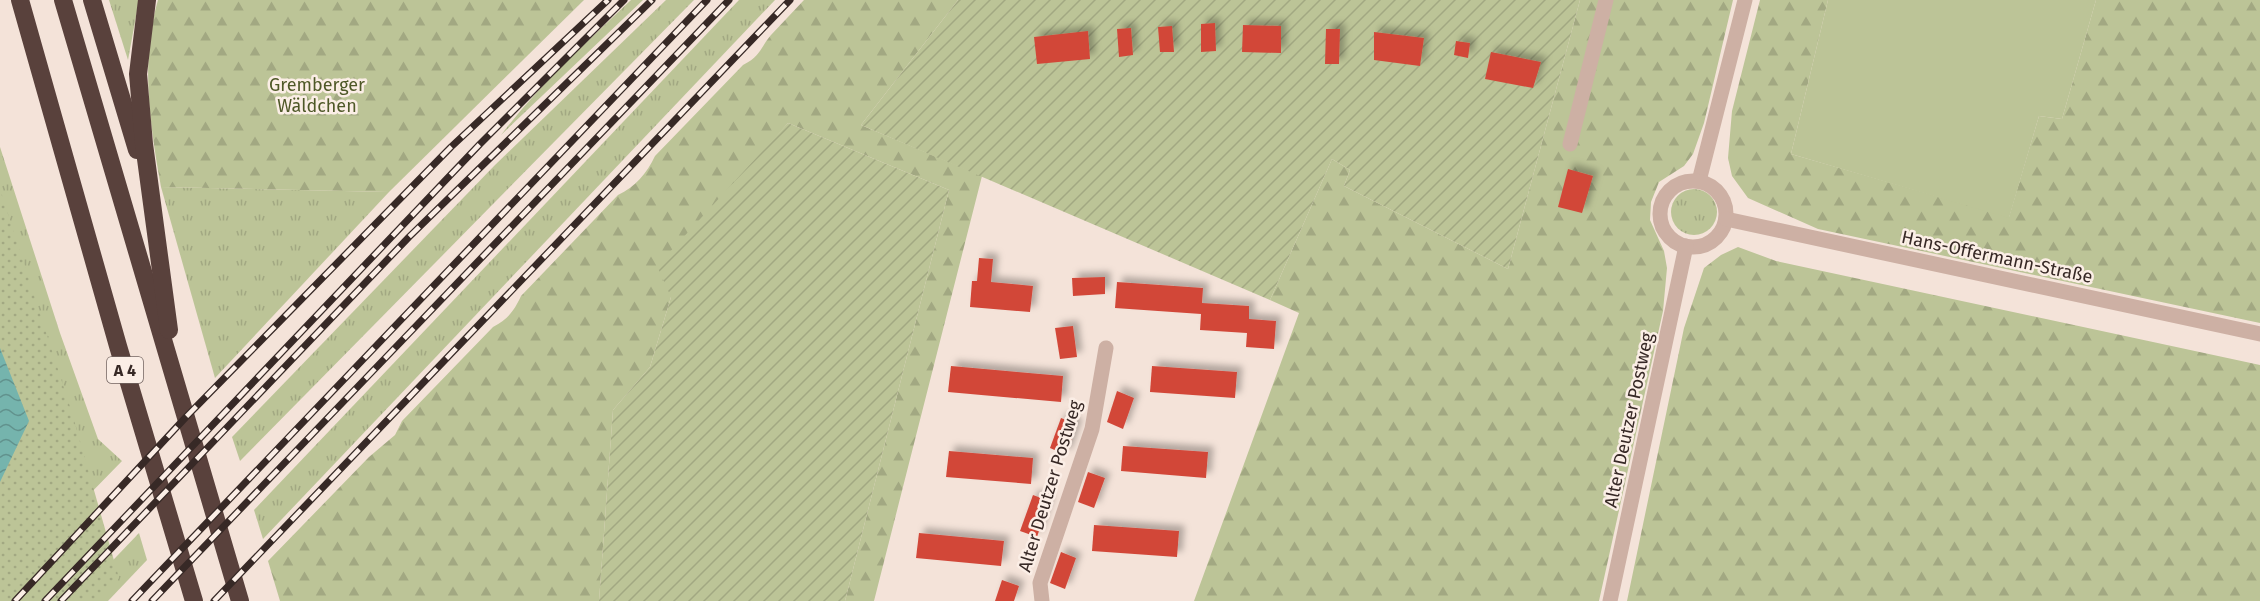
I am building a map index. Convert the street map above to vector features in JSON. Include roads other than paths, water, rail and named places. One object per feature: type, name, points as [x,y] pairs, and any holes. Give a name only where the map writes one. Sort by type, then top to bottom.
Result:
[{"type":"highway","name":"A 4","points":[[7,0],[60,137]]},
{"type":"highway","name":"A 4","points":[[20,0],[118,346],[194,601]]},
{"type":"highway","name":"A 4","points":[[63,0],[240,601]]},
{"type":"highway","points":[[92,0],[153,203]]},
{"type":"highway","points":[[147,0],[138,74],[177,386]]},
{"type":"street","points":[[1570,144],[1606,0]]},
{"type":"street","points":[[1700,181],[1745,0]]},
{"type":"street","points":[[1687,181],[1700,181],[1711,186],[1720,195],[1725,207],[1725,219],[1721,232],[1711,241],[1699,246],[1686,246],[1674,241],[1665,232],[1660,220],[1660,207],[1665,195],[1674,186],[1687,181]]},
{"type":"street","name":"Hans-Offermann-Straße","points":[[1725,219],[2260,334]]},
{"type":"street","name":"Alter Deutzer Postweg","points":[[1610,601],[1686,246]]},
{"type":"street","name":"Alter Deutzer Postweg","points":[[1042,601],[1040,583],[1092,429],[1106,348]]},
{"type":"water","points":[[0,348],[29,421],[0,482]]},
{"type":"railway","points":[[15,601],[186,417],[451,147],[608,0]]},
{"type":"railway","points":[[45,601],[480,144],[624,0]]},
{"type":"railway","points":[[61,601],[409,237],[652,0]]},
{"type":"railway","points":[[132,601],[707,0]]},
{"type":"railway","points":[[152,601],[729,0]]},
{"type":"railway","points":[[214,601],[790,0]]},
{"type":"park label","name":"Gremberger Wäldchen","points":[[317,95]]}]
